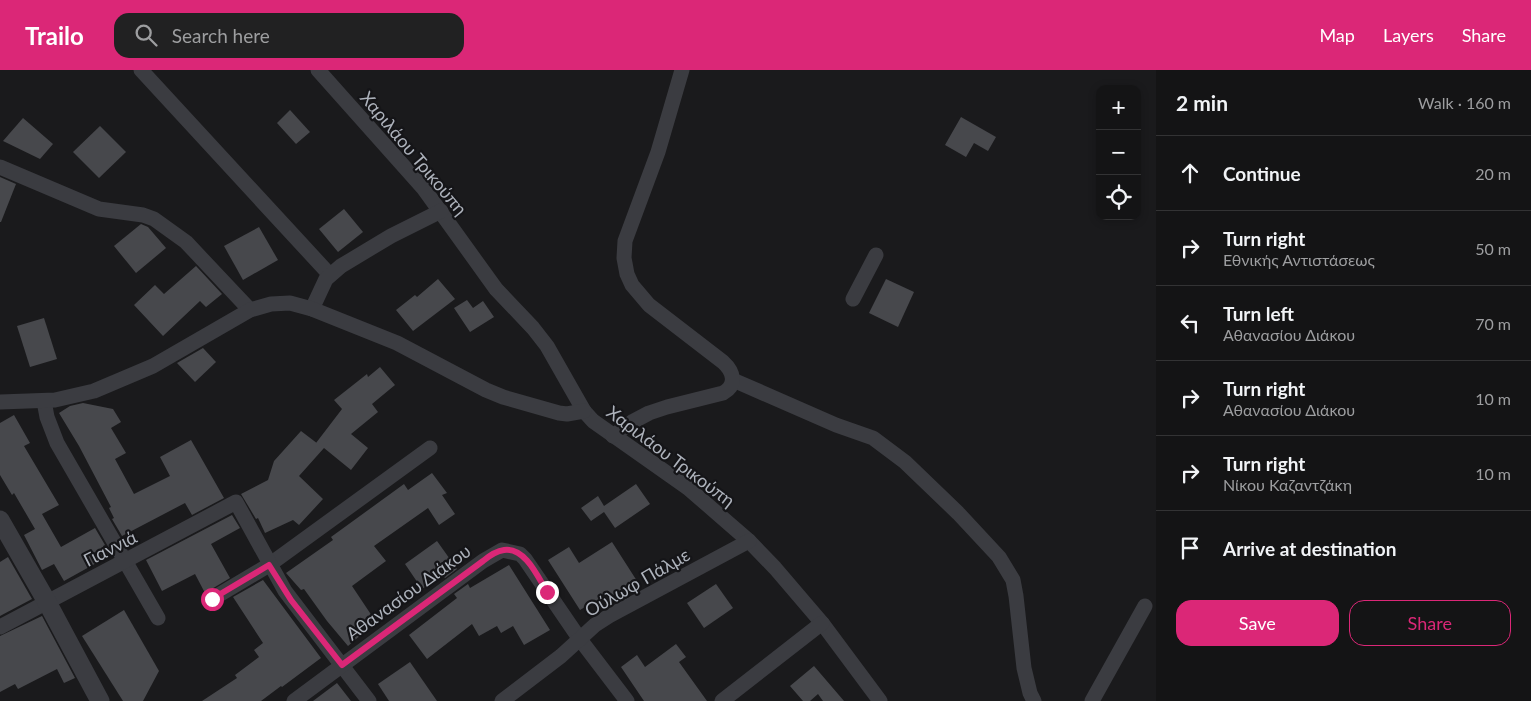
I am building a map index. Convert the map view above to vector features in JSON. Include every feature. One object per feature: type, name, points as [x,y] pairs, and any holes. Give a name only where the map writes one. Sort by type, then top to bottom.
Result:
[{"type":"street","points":[[141,70],[330,275]]},
{"type":"street","name":"Χαριλάου Τρικούπη","points":[[318,70],[441,211],[496,288],[547,346],[584,411],[593,421],[613,436],[688,488],[749,541],[822,623],[880,701]]},
{"type":"street","points":[[613,436],[632,422],[649,413],[723,393],[730,388],[733,380],[731,372],[724,362],[649,305],[632,285],[626,267],[625,241],[658,152],[682,70]]},
{"type":"street","points":[[0,166],[100,209],[143,214],[154,219],[186,242],[250,310]]},
{"type":"street","points":[[312,309],[322,285],[330,275],[370,248],[441,211]]},
{"type":"street","points":[[853,299],[876,255]]},
{"type":"street","points":[[0,402],[44,401],[88,393],[169,358],[250,310],[280,303],[290,303],[312,309],[398,342],[471,382],[503,397],[559,413],[567,414],[584,411]]},
{"type":"street","points":[[733,380],[836,425],[863,433],[877,440],[905,462],[977,532],[1005,566],[1013,580],[1024,668],[1028,687],[1034,701]]},
{"type":"street","points":[[44,401],[47,418],[57,443],[158,618]]},
{"type":"street","points":[[212,599],[269,565],[430,448]]},
{"type":"street","name":"Γιαννιά","points":[[0,627],[236,502],[269,565]]},
{"type":"street","points":[[0,520],[100,701]]},
{"type":"street","name":"Ούλωφ Πάλμε","points":[[502,701],[609,616],[749,541]]},
{"type":"street","name":"Αθανασίου Διάκου","points":[[294,701],[494,553],[502,550],[520,554],[525,559],[579,638]]},
{"type":"street","points":[[269,565],[288,595],[369,701]]},
{"type":"street","points":[[1092,701],[1145,606]]},
{"type":"street","points":[[722,701],[822,623]]},
{"type":"street","points":[[579,638],[627,701]]},
{"type":"building","points":[[290,110],[310,132],[296,144],[277,123]]},
{"type":"building","points":[[961,117],[996,137],[988,151],[974,143],[966,157],[945,145]]},
{"type":"building","points":[[23,118],[53,144],[40,159],[3,141]]},
{"type":"building","points":[[100,126],[126,152],[99,178],[73,152]]},
{"type":"building","points":[[0,177],[16,184],[1,222],[0,222]]},
{"type":"building","points":[[344,209],[363,232],[338,252],[319,229]]},
{"type":"building","points":[[141,224],[148,227],[166,248],[136,273],[114,246]]},
{"type":"building","points":[[259,227],[278,260],[243,280],[224,246]]},
{"type":"building","points":[[196,266],[222,294],[206,307],[200,301],[163,336],[134,305],[155,285],[164,294]]},
{"type":"building","points":[[438,279],[455,299],[413,331],[396,310],[415,295],[417,297]]},
{"type":"building","points":[[886,279],[914,292],[898,327],[869,313]]},
{"type":"building","points":[[467,300],[473,308],[483,301],[494,317],[470,332],[454,308]]},
{"type":"building","points":[[44,318],[57,359],[30,367],[17,326]]},
{"type":"building","points":[[203,348],[216,362],[195,382],[177,363]]},
{"type":"building","points":[[380,367],[395,385],[372,404],[378,412],[351,434],[368,448],[351,470],[324,448],[299,476],[323,499],[299,525],[293,520],[265,533],[258,518],[256,519],[241,494],[268,480],[274,461],[301,431],[316,443],[342,409],[334,400],[367,374],[368,377]]},
{"type":"building","points":[[83,403],[113,409],[121,422],[111,428],[126,453],[115,459],[134,494],[170,476],[160,457],[191,440],[224,498],[192,515],[185,503],[122,536],[112,519],[114,518],[109,508],[111,507],[79,446],[59,413],[70,406]]},
{"type":"building","points":[[14,415],[30,443],[24,446],[59,505],[42,514],[61,547],[95,528],[109,556],[64,581],[54,564],[42,570],[24,535],[35,529],[14,493],[12,495],[0,475],[0,423]]},
{"type":"building","points":[[432,473],[447,493],[442,495],[455,514],[439,525],[428,508],[374,546],[386,561],[352,586],[376,622],[348,646],[304,589],[301,590],[286,573],[333,540],[331,537],[404,484],[408,490]]},
{"type":"building","points":[[636,484],[650,504],[615,528],[604,512],[591,521],[581,508],[598,496],[604,506]]},
{"type":"building","points":[[232,515],[240,528],[211,544],[230,578],[205,593],[195,574],[162,591],[146,560]]},
{"type":"building","points":[[437,541],[457,569],[445,578],[443,575],[422,589],[405,564]]},
{"type":"building","points":[[612,542],[637,581],[603,603],[595,601],[580,610],[548,560],[569,547],[579,563]]},
{"type":"building","points":[[8,557],[32,599],[0,616],[0,562]]},
{"type":"building","points":[[509,565],[550,630],[524,645],[513,626],[501,633],[497,626],[479,636],[472,624],[427,659],[409,635],[457,598],[454,594],[468,584],[470,588]]},
{"type":"building","points":[[263,580],[321,658],[261,701],[202,701],[237,678],[235,675],[259,657],[254,650],[263,643],[233,597]]},
{"type":"building","points":[[716,584],[733,608],[704,628],[687,603]]},
{"type":"building","points":[[124,610],[159,671],[143,701],[123,701],[82,636]]},
{"type":"building","points":[[42,616],[75,678],[64,683],[57,669],[18,689],[15,684],[0,692],[0,636]]},
{"type":"building","points":[[676,644],[686,657],[679,662],[707,701],[644,701],[621,667],[637,655],[645,667]]},
{"type":"building","points":[[410,662],[437,701],[389,701],[378,684]]},
{"type":"building","points":[[814,666],[844,701],[823,701],[818,694],[810,701],[803,701],[790,686]]},
{"type":"building","points":[[337,683],[351,701],[313,701]]},
{"type":"route","points":[[212,599],[269,565],[291,600],[342,665],[494,553],[502,550],[520,554],[547,592]]}]
